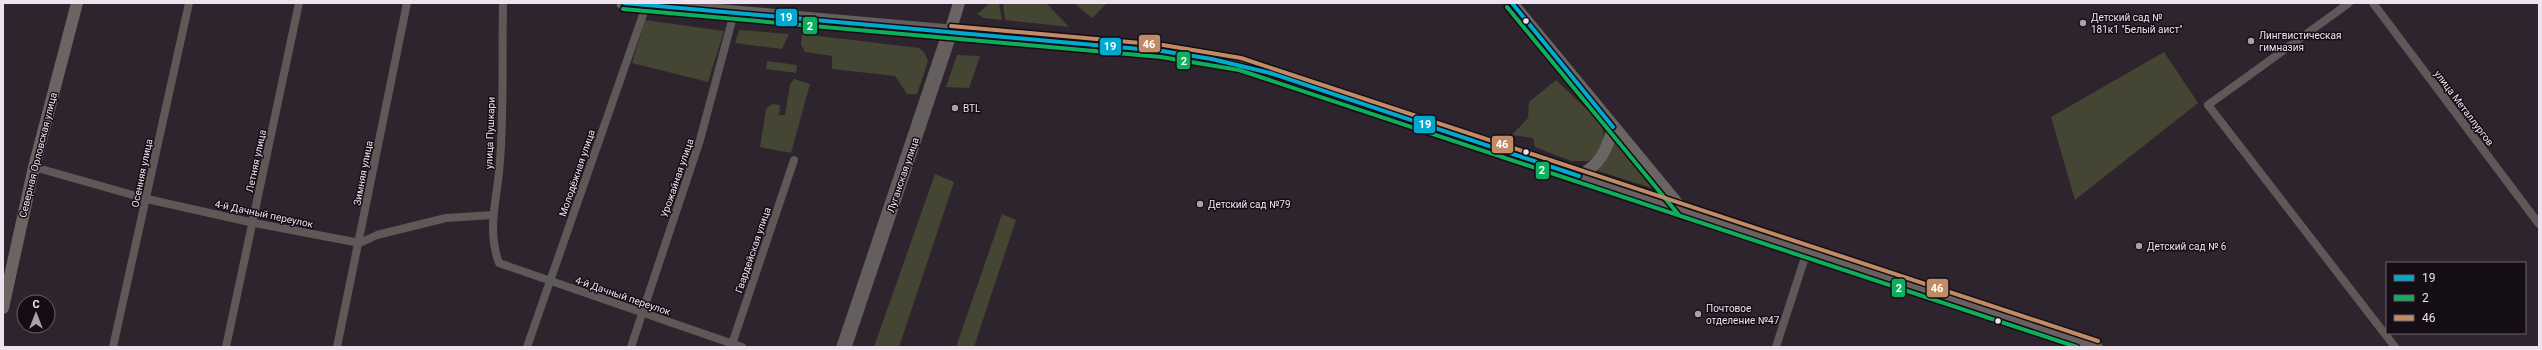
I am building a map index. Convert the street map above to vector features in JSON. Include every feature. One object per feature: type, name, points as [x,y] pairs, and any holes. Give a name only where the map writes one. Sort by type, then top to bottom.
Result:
[{"type":"highway","points":[[624,3],[950,32]]},
{"type":"highway","name":"Луганская улица","points":[[844,347],[950,32]]},
{"type":"main road","points":[[950,32],[1162,51],[1240,64],[2096,347]]},
{"type":"street","name":"Северная Орловская улица","points":[[3,308],[8,263],[77,3]]},
{"type":"street","name":"Осенняя улица","points":[[113,347],[147,199],[189,3]]},
{"type":"street","name":"Летняя улица","points":[[226,347],[254,223],[299,3]]},
{"type":"street","name":"Зимняя улица","points":[[337,347],[360,243],[407,3]]},
{"type":"street","name":"улица Пушкари","points":[[499,262],[495,252],[492,215],[500,161],[503,3]]},
{"type":"street","name":"Луганская улица","points":[[950,32],[958,3]]},
{"type":"street","points":[[1512,3],[1683,210]]},
{"type":"street","points":[[2349,3],[2208,105],[2395,347]]},
{"type":"street","name":"улица Металлургов","points":[[2373,3],[2539,224]]},
{"type":"street","name":"Молодёжная улица","points":[[527,347],[646,6]]},
{"type":"street","name":"Урожайная улица","points":[[631,347],[700,140],[734,13]]},
{"type":"street","points":[[1579,176],[1592,169],[1599,162],[1606,150],[1613,127]]},
{"type":"street","name":"Гвардейская улица","points":[[732,345],[794,160]]},
{"type":"street","name":"4-й Дачный переулок","points":[[34,167],[147,199],[254,223],[360,243]]},
{"type":"street","points":[[360,243],[377,235],[446,218],[492,215]]},
{"type":"street","points":[[1776,347],[1807,251]]},
{"type":"street","name":"4-й Дачный переулок","points":[[499,262],[550,282],[732,345],[742,347]]},
{"type":"green space","points":[[990,3],[999,3],[1002,20],[984,18],[977,14]]},
{"type":"green space","points":[[1003,3],[1046,3],[1069,27],[1005,20]]},
{"type":"green space","points":[[1074,3],[1107,3],[1092,18]]},
{"type":"green space","points":[[645,20],[724,31],[708,82],[632,63]]},
{"type":"green space","points":[[739,30],[789,34],[782,49],[735,43]]},
{"type":"green space","points":[[802,34],[919,48],[924,52],[928,61],[917,94],[907,94],[895,76],[832,69],[832,56],[805,52],[801,45]]},
{"type":"green space","points":[[2164,52],[2198,103],[2075,200],[2051,117]]},
{"type":"green space","points":[[957,55],[980,56],[969,88],[946,87]]},
{"type":"green space","points":[[767,61],[797,65],[796,73],[766,69]]},
{"type":"green space","points":[[794,79],[810,84],[791,153],[760,147],[766,109],[772,104],[780,105],[779,115],[785,115],[790,84]]},
{"type":"green space","points":[[1556,80],[1601,123],[1603,128],[1602,144],[1593,158],[1588,161],[1571,161],[1535,147],[1533,138],[1512,135],[1528,118],[1529,102]]},
{"type":"green space","points":[[1615,141],[1653,185],[1652,188],[1598,171]]},
{"type":"green space","points":[[935,174],[954,182],[899,347],[874,347]]},
{"type":"green space","points":[[1002,214],[1016,220],[974,347],[956,347]]},
{"type":"transit line","name":"19","points":[[624,3],[1162,51],[1212,59],[1270,73],[1579,176]]},
{"type":"transit line","name":"19","points":[[1512,3],[1613,127]]},
{"type":"transit line","name":"2","points":[[1507,7],[1678,214]]},
{"type":"transit line","name":"2","points":[[623,9],[1161,57],[1239,70],[2077,347]]},
{"type":"transit line","name":"46","points":[[951,26],[1163,45],[1241,58],[2098,341]]},
{"type":"place","name":"Детский сад № 181к1 \"Белый аист\"","points":[[2083,23]]},
{"type":"place","name":"Лингвистическая гимназия","points":[[2251,41]]},
{"type":"place","name":"BTL","points":[[955,108]]},
{"type":"place","name":"Детский сад №79","points":[[1200,204]]},
{"type":"place","name":"Детский сад № 6","points":[[2139,246]]},
{"type":"place","name":"Почтовое отделение №47","points":[[1698,314]]}]
